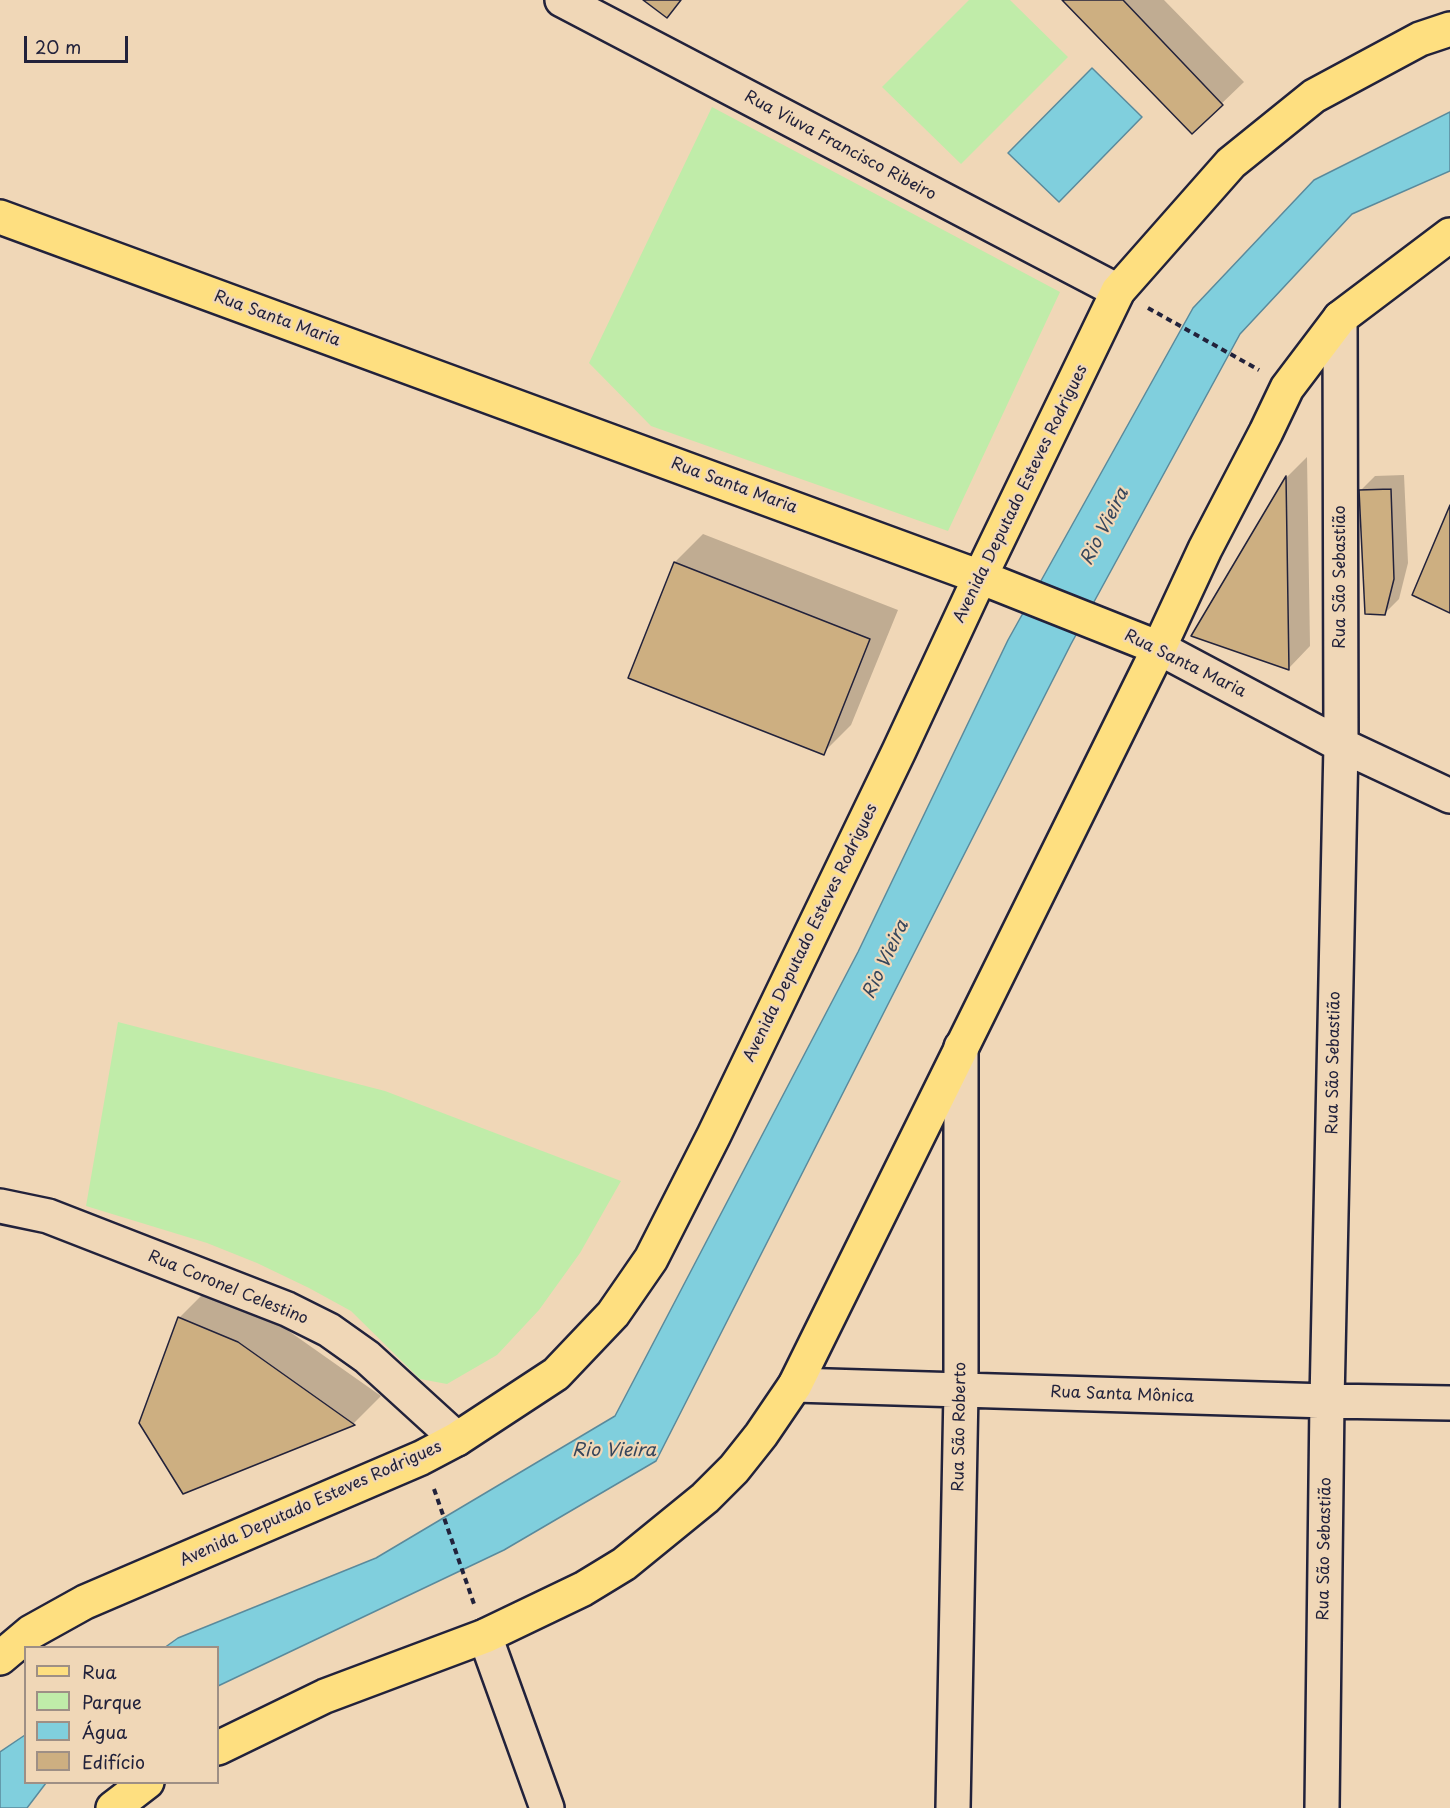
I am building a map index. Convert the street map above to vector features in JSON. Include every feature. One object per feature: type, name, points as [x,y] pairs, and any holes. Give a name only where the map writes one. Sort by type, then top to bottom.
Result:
[{"type":"main road","name":"Avenida Deputado Esteves Rodrigues","points":[[0,1658],[31,1632],[85,1602],[421,1458],[457,1439],[556,1374],[613,1314],[651,1259],[719,1124],[1118,291],[1231,163],[1314,96],[1420,39],[1450,29]]},
{"type":"main road","name":"Rua Santa Maria","points":[[0,217],[980,577],[1159,648]]},
{"type":"main road","points":[[219,1748],[480,1621],[583,1589],[624,1564],[705,1498],[734,1469],[761,1435],[795,1385],[1159,648],[1205,549],[1287,388],[1340,318],[1450,236]]},
{"type":"main road","points":[[0,243],[56,237]]},
{"type":"main road","points":[[113,1808],[144,1784]]},
{"type":"street","name":"Rua Viuva Francisco Ribeiro","points":[[562,0],[1118,291]]},
{"type":"street","name":"Rua São Sebastião","points":[[1322,1808],[1327,1401],[1341,744],[1340,318]]},
{"type":"street","name":"Rua Santa Maria","points":[[1159,648],[1341,744],[1450,796]]},
{"type":"street","name":"Rua São Roberto","points":[[953,1808],[961,1391],[961,1047]]},
{"type":"street","name":"Rua Coronel Celestino","points":[[0,1206],[48,1216],[287,1309],[329,1330],[367,1357],[457,1439]]},
{"type":"street","name":"Rua Santa Mônica","points":[[795,1385],[1450,1403]]},
{"type":"street","points":[[480,1621],[547,1808]]},
{"type":"path","points":[[1151,310],[1267,374]]},
{"type":"path","points":[[434,1488],[480,1621]]},
{"type":"green space","points":[[969,0],[1010,0],[1068,57],[961,164],[882,87]]},
{"type":"green space","points":[[712,107],[1060,292],[948,531],[651,426],[589,363]]},
{"type":"green space","points":[[118,1022],[385,1091],[621,1181],[580,1253],[539,1310],[497,1355],[447,1384],[420,1379],[351,1311],[309,1288],[257,1263],[207,1243],[86,1206]]},
{"type":"water","points":[[1092,68],[1142,117],[1059,202],[1008,153]]},
{"type":"water","name":"Rio Vieira","points":[[1450,112],[1450,171],[1352,214],[1240,334],[1071,644],[656,1461],[504,1550],[219,1686],[219,1646],[167,1646],[178,1638],[376,1558],[615,1416],[858,952],[1008,640],[1193,308],[1314,180]]},
{"type":"water","points":[[24,1736],[24,1784],[45,1784],[27,1808],[0,1808],[0,1752]]},
{"type":"building","points":[[643,0],[681,0],[667,18]]},
{"type":"building","points":[[1062,0],[1123,0],[1223,105],[1192,134]]},
{"type":"building","points":[[1286,476],[1289,670],[1191,636]]},
{"type":"building","points":[[1391,489],[1394,579],[1385,615],[1365,614],[1359,490]]},
{"type":"building","points":[[1450,505],[1450,613],[1412,595]]},
{"type":"building","points":[[674,562],[870,639],[824,755],[628,678]]},
{"type":"building","points":[[178,1317],[238,1342],[355,1425],[183,1494],[139,1423]]}]
